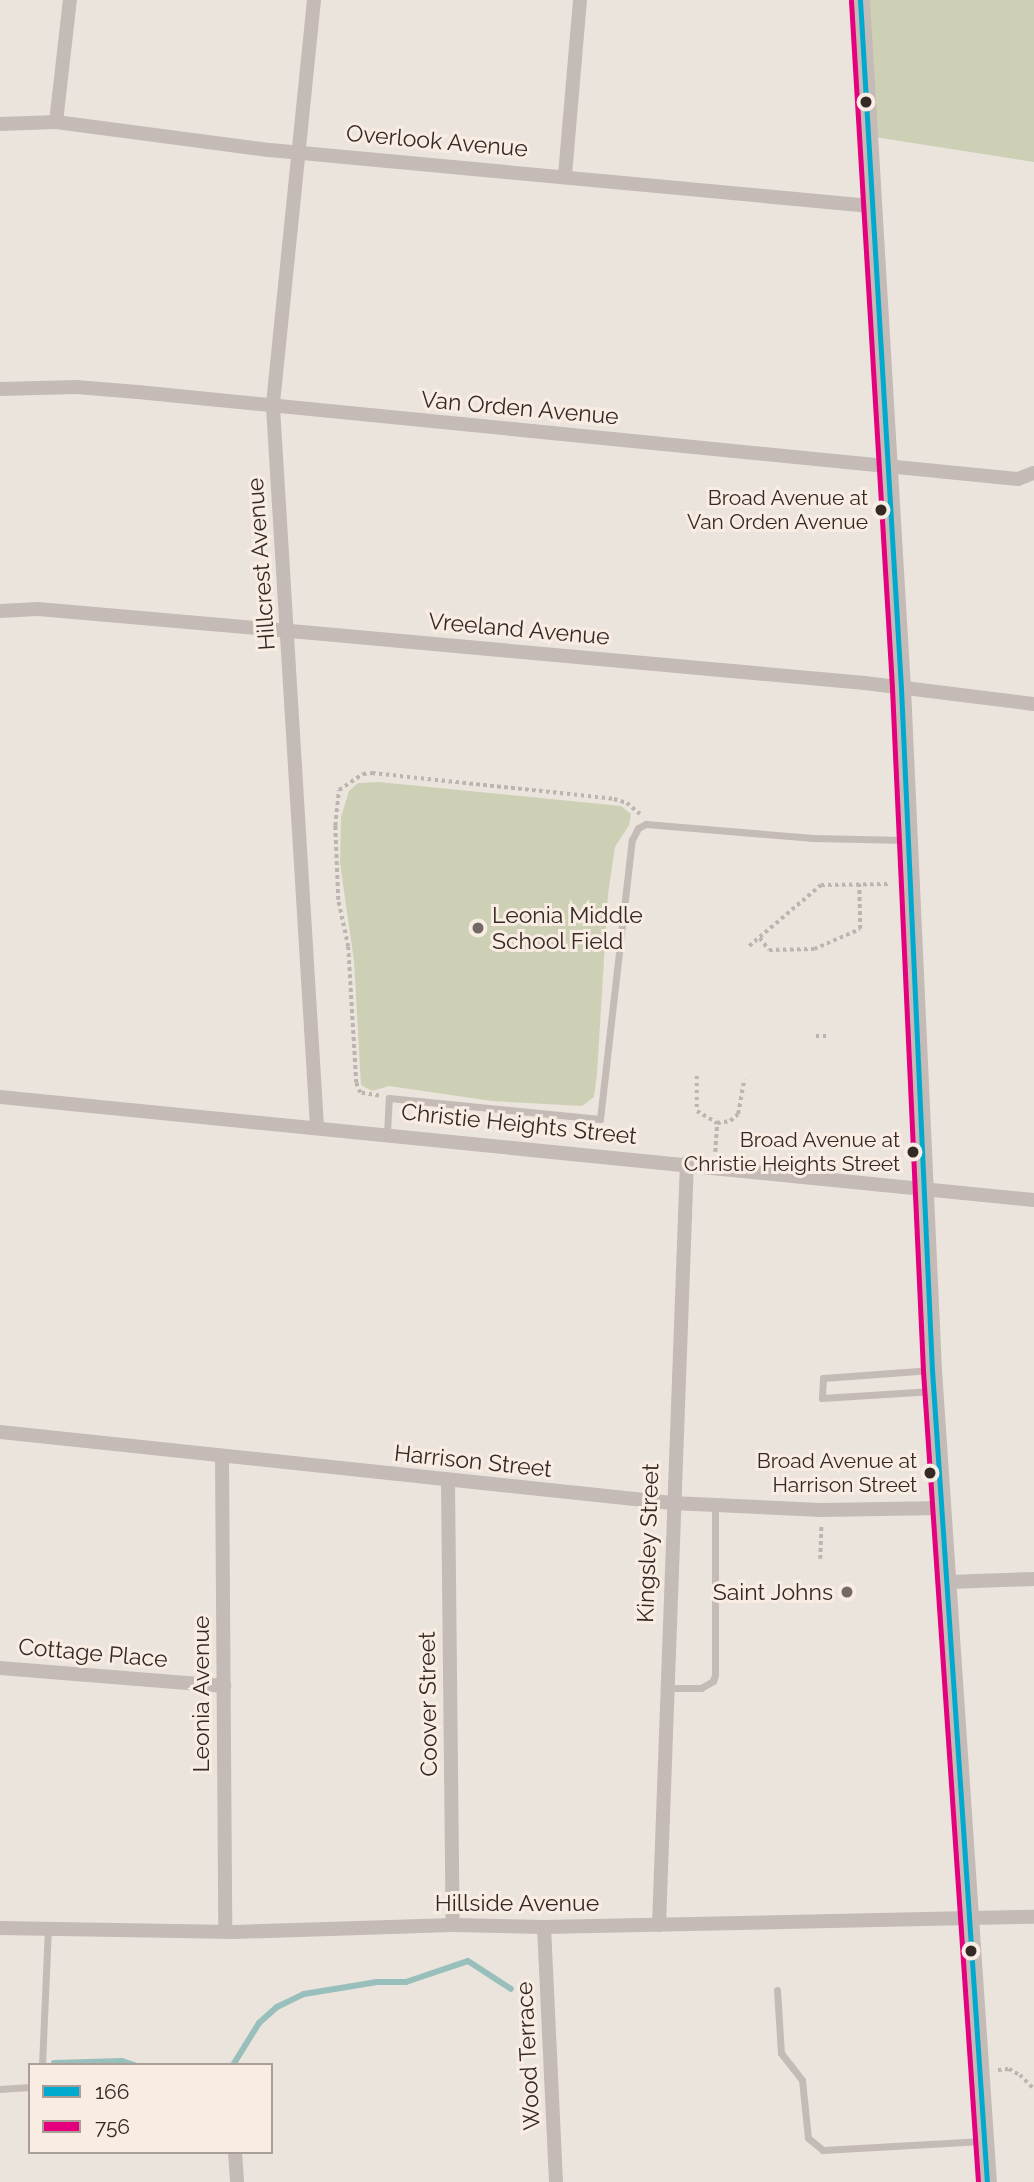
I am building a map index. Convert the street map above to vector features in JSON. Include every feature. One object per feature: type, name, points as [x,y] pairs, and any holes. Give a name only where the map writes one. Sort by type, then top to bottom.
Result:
[{"type":"street","points":[[56,121],[70,0]]},
{"type":"street","name":"Hillcrest Avenue","points":[[314,0],[273,407],[317,1127]]},
{"type":"street","points":[[565,175],[580,0]]},
{"type":"street","points":[[860,0],[870,206],[901,688],[932,1370],[987,2182]]},
{"type":"street","name":"Overlook Avenue","points":[[0,124],[56,121],[299,152],[565,175],[870,206]]},
{"type":"street","name":"Van Orden Avenue","points":[[0,389],[76,387],[886,463],[1018,479],[1034,473]]},
{"type":"street","name":"Vreeland Avenue","points":[[0,611],[38,609],[288,631],[901,688],[1034,704]]},
{"type":"street","name":"Christie Heights Street","points":[[0,1097],[387,1133],[1034,1200]]},
{"type":"street","name":"Kingsley Street","points":[[659,1925],[672,1503],[687,1163]]},
{"type":"street","name":"Harrison Street","points":[[0,1432],[448,1482],[715,1507],[821,1510],[943,1508]]},
{"type":"street","name":"Leonia Avenue","points":[[222,1457],[225,1931]]},
{"type":"street","name":"Coover Street","points":[[448,1482],[453,1925]]},
{"type":"street","points":[[948,1582],[1034,1579]]},
{"type":"street","name":"Cottage Place","points":[[0,1668],[224,1686]]},
{"type":"street","name":"Hillside Avenue","points":[[0,1928],[225,1931],[1034,1917]]},
{"type":"street","name":"Wood Terrace","points":[[544,1927],[556,2182]]},
{"type":"street","points":[[235,2154],[237,2182]]},
{"type":"lane","points":[[387,1133],[388,1098],[600,1119],[632,840],[638,828],[646,824],[813,838],[907,840]]},
{"type":"lane","points":[[932,1370],[823,1378],[822,1398],[934,1391]]},
{"type":"lane","points":[[666,1688],[701,1688],[713,1681],[715,1675],[715,1507]]},
{"type":"lane","points":[[42,2063],[48,1929]]},
{"type":"lane","points":[[777,1990],[781,2053],[802,2080],[808,2138],[822,2150],[984,2141]]},
{"type":"lane","points":[[0,2089],[28,2087]]},
{"type":"path","points":[[388,1098],[360,1093],[356,1083],[348,947],[338,900],[335,826],[339,790],[363,774],[372,773],[614,799],[628,803],[641,814],[646,824]]},
{"type":"path","points":[[749,946],[821,885],[910,883]]},
{"type":"path","points":[[760,938],[769,950],[814,949],[860,929],[859,884]]},
{"type":"path","points":[[816,1036],[826,1036]]},
{"type":"path","points":[[697,1076],[697,1111],[717,1123],[730,1121],[738,1114],[744,1080]]},
{"type":"path","points":[[716,1166],[717,1123]]},
{"type":"path","points":[[820,1559],[821,1510]]},
{"type":"path","points":[[980,2070],[1009,2069],[1034,2089]]},
{"type":"green space","points":[[860,0],[1034,0],[1034,162],[868,136]]},
{"type":"green space","name":"Leonia Middle School Field","points":[[379,782],[621,806],[631,814],[629,825],[615,847],[608,894],[594,1097],[582,1106],[492,1101],[389,1086],[372,1091],[361,1085],[354,961],[340,863],[341,817],[349,791],[358,783]]},
{"type":"waterway","points":[[234,2063],[259,2023],[277,2007],[304,1994],[377,1982],[406,1982],[468,1961],[511,1989]]},
{"type":"waterway","points":[[54,2063],[128,2063]]},
{"type":"transit line","name":"166","points":[[860,0],[901,688],[932,1370],[987,2182]]},
{"type":"transit line","name":"756","points":[[851,1],[892,688],[923,1371],[978,2182]]},
{"type":"place","name":"Broad Avenue at Van Orden Avenue","points":[[881,510]]},
{"type":"place","name":"Leonia Middle School Field","points":[[478,928]]},
{"type":"place","name":"Broad Avenue at Christie Heights Street","points":[[913,1152]]},
{"type":"place","name":"Broad Avenue at Harrison Street","points":[[930,1473]]},
{"type":"place","name":"Saint Johns","points":[[847,1592]]}]
